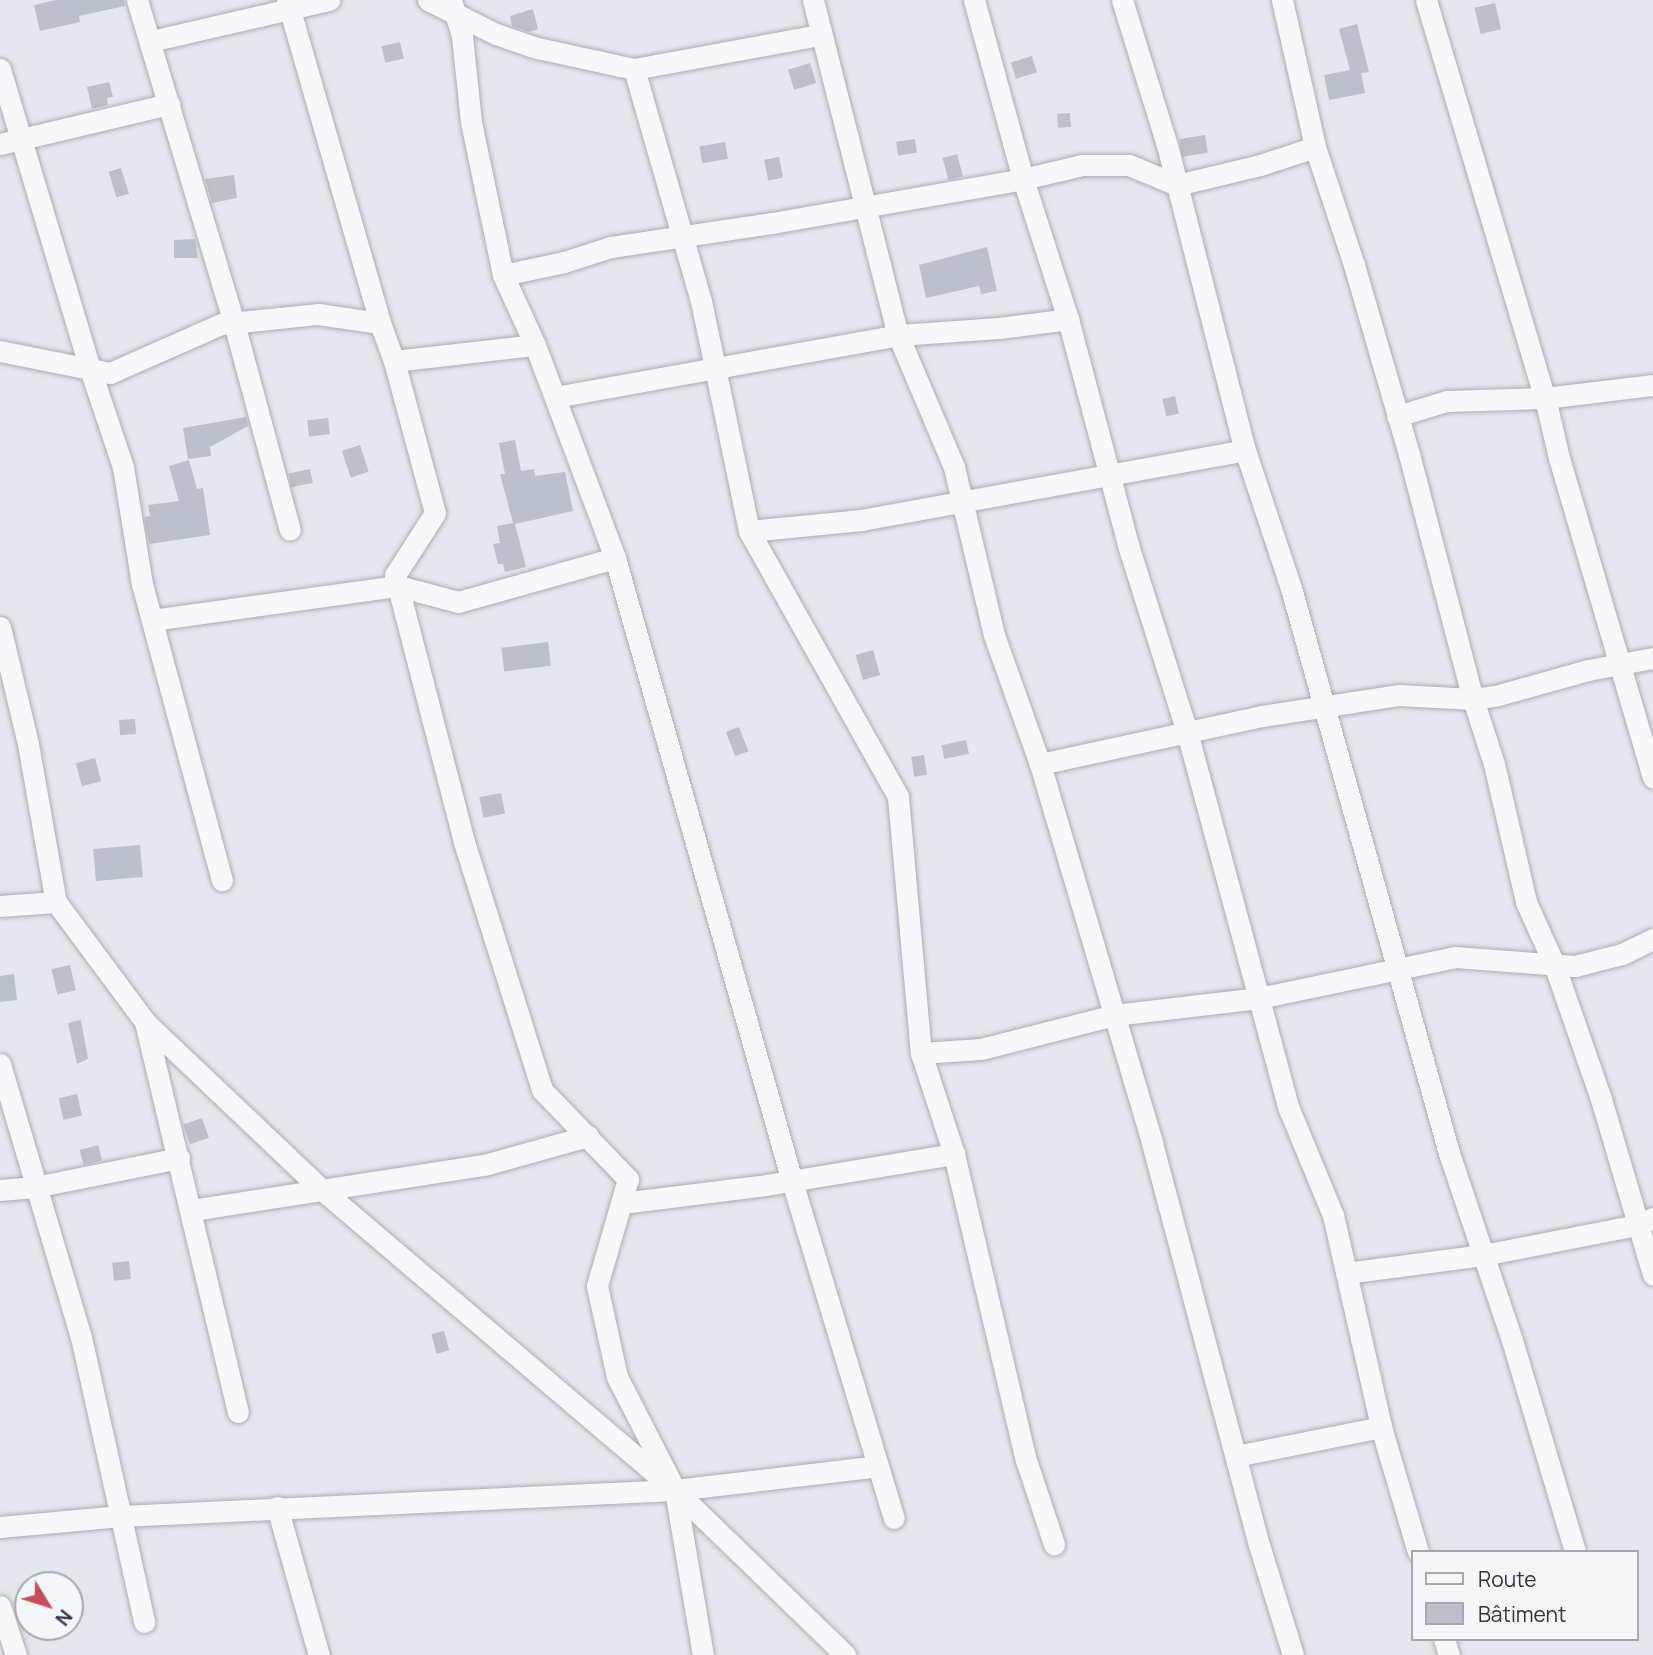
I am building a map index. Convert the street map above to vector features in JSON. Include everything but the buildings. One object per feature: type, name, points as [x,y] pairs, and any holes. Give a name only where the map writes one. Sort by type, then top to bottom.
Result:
[{"type":"street","points":[[137,0],[234,323],[289,530]]},
{"type":"street","points":[[150,41],[289,4],[329,0]]},
{"type":"street","points":[[428,0],[454,8],[533,47],[634,69],[820,35]]},
{"type":"street","points":[[813,0],[898,335],[954,467],[994,635],[1040,764],[1152,1143],[1236,1456],[1293,1655]]},
{"type":"street","points":[[974,0],[1023,179],[1068,319],[1128,545],[1187,732],[1293,1120],[1333,1215],[1381,1427],[1417,1550]]},
{"type":"street","points":[[1122,0],[1177,185],[1245,450],[1292,588],[1449,1153],[1574,1550]]},
{"type":"street","points":[[1282,0],[1314,147],[1354,265],[1397,416],[1473,699],[1494,764],[1526,902],[1555,964],[1645,1222],[1653,1274]]},
{"type":"street","points":[[1426,0],[1545,398],[1559,457],[1653,778]]},
{"type":"street","points":[[289,4],[380,323],[394,361],[435,513],[395,575],[464,842],[542,1090],[628,1179],[597,1286],[617,1377],[675,1490],[703,1655]]},
{"type":"street","points":[[454,8],[466,63],[471,122],[503,275],[535,345],[615,558],[792,1181],[894,1518]]},
{"type":"street","points":[[0,69],[23,137],[90,369],[123,467],[142,584],[222,880]]},
{"type":"street","points":[[634,69],[651,134],[684,236],[716,368],[749,531],[898,797],[921,1052],[954,1154],[1026,1461],[1054,1544]]},
{"type":"street","points":[[0,144],[169,104]]},
{"type":"street","points":[[503,275],[564,262],[611,247],[1023,179],[1104,163],[1129,166],[1177,185],[1260,165],[1314,147]]},
{"type":"street","points":[[0,351],[110,373],[221,324],[318,314],[380,323]]},
{"type":"street","points":[[555,397],[898,335],[999,328],[1068,319]]},
{"type":"street","points":[[394,361],[535,345]]},
{"type":"street","points":[[1397,416],[1447,401],[1545,398],[1653,385]]},
{"type":"street","points":[[749,531],[861,520],[1245,450]]},
{"type":"street","points":[[152,620],[398,586],[458,603],[615,558]]},
{"type":"street","points":[[0,627],[29,744],[56,902],[145,1022],[320,1188],[675,1490],[845,1655]]},
{"type":"street","points":[[1040,764],[1324,706],[1399,695],[1473,699],[1653,658]]},
{"type":"street","points":[[0,906],[56,902]]},
{"type":"street","points":[[921,1052],[981,1049],[1114,1015],[1259,999],[1455,957],[1575,965],[1597,962],[1653,939]]},
{"type":"street","points":[[145,1022],[192,1210],[238,1412]]},
{"type":"street","points":[[0,1063],[81,1337],[144,1622]]},
{"type":"street","points":[[192,1210],[320,1188],[484,1165],[588,1136]]},
{"type":"street","points":[[622,1202],[792,1181],[954,1154]]},
{"type":"street","points":[[0,1190],[35,1187],[179,1158]]},
{"type":"street","points":[[1346,1273],[1483,1255],[1645,1222]]},
{"type":"street","points":[[1236,1456],[1381,1427]]},
{"type":"street","points":[[0,1527],[121,1516],[277,1507],[675,1490],[878,1465]]},
{"type":"street","points":[[277,1507],[318,1655]]},
{"type":"street","points":[[0,1606],[16,1655]]}]
